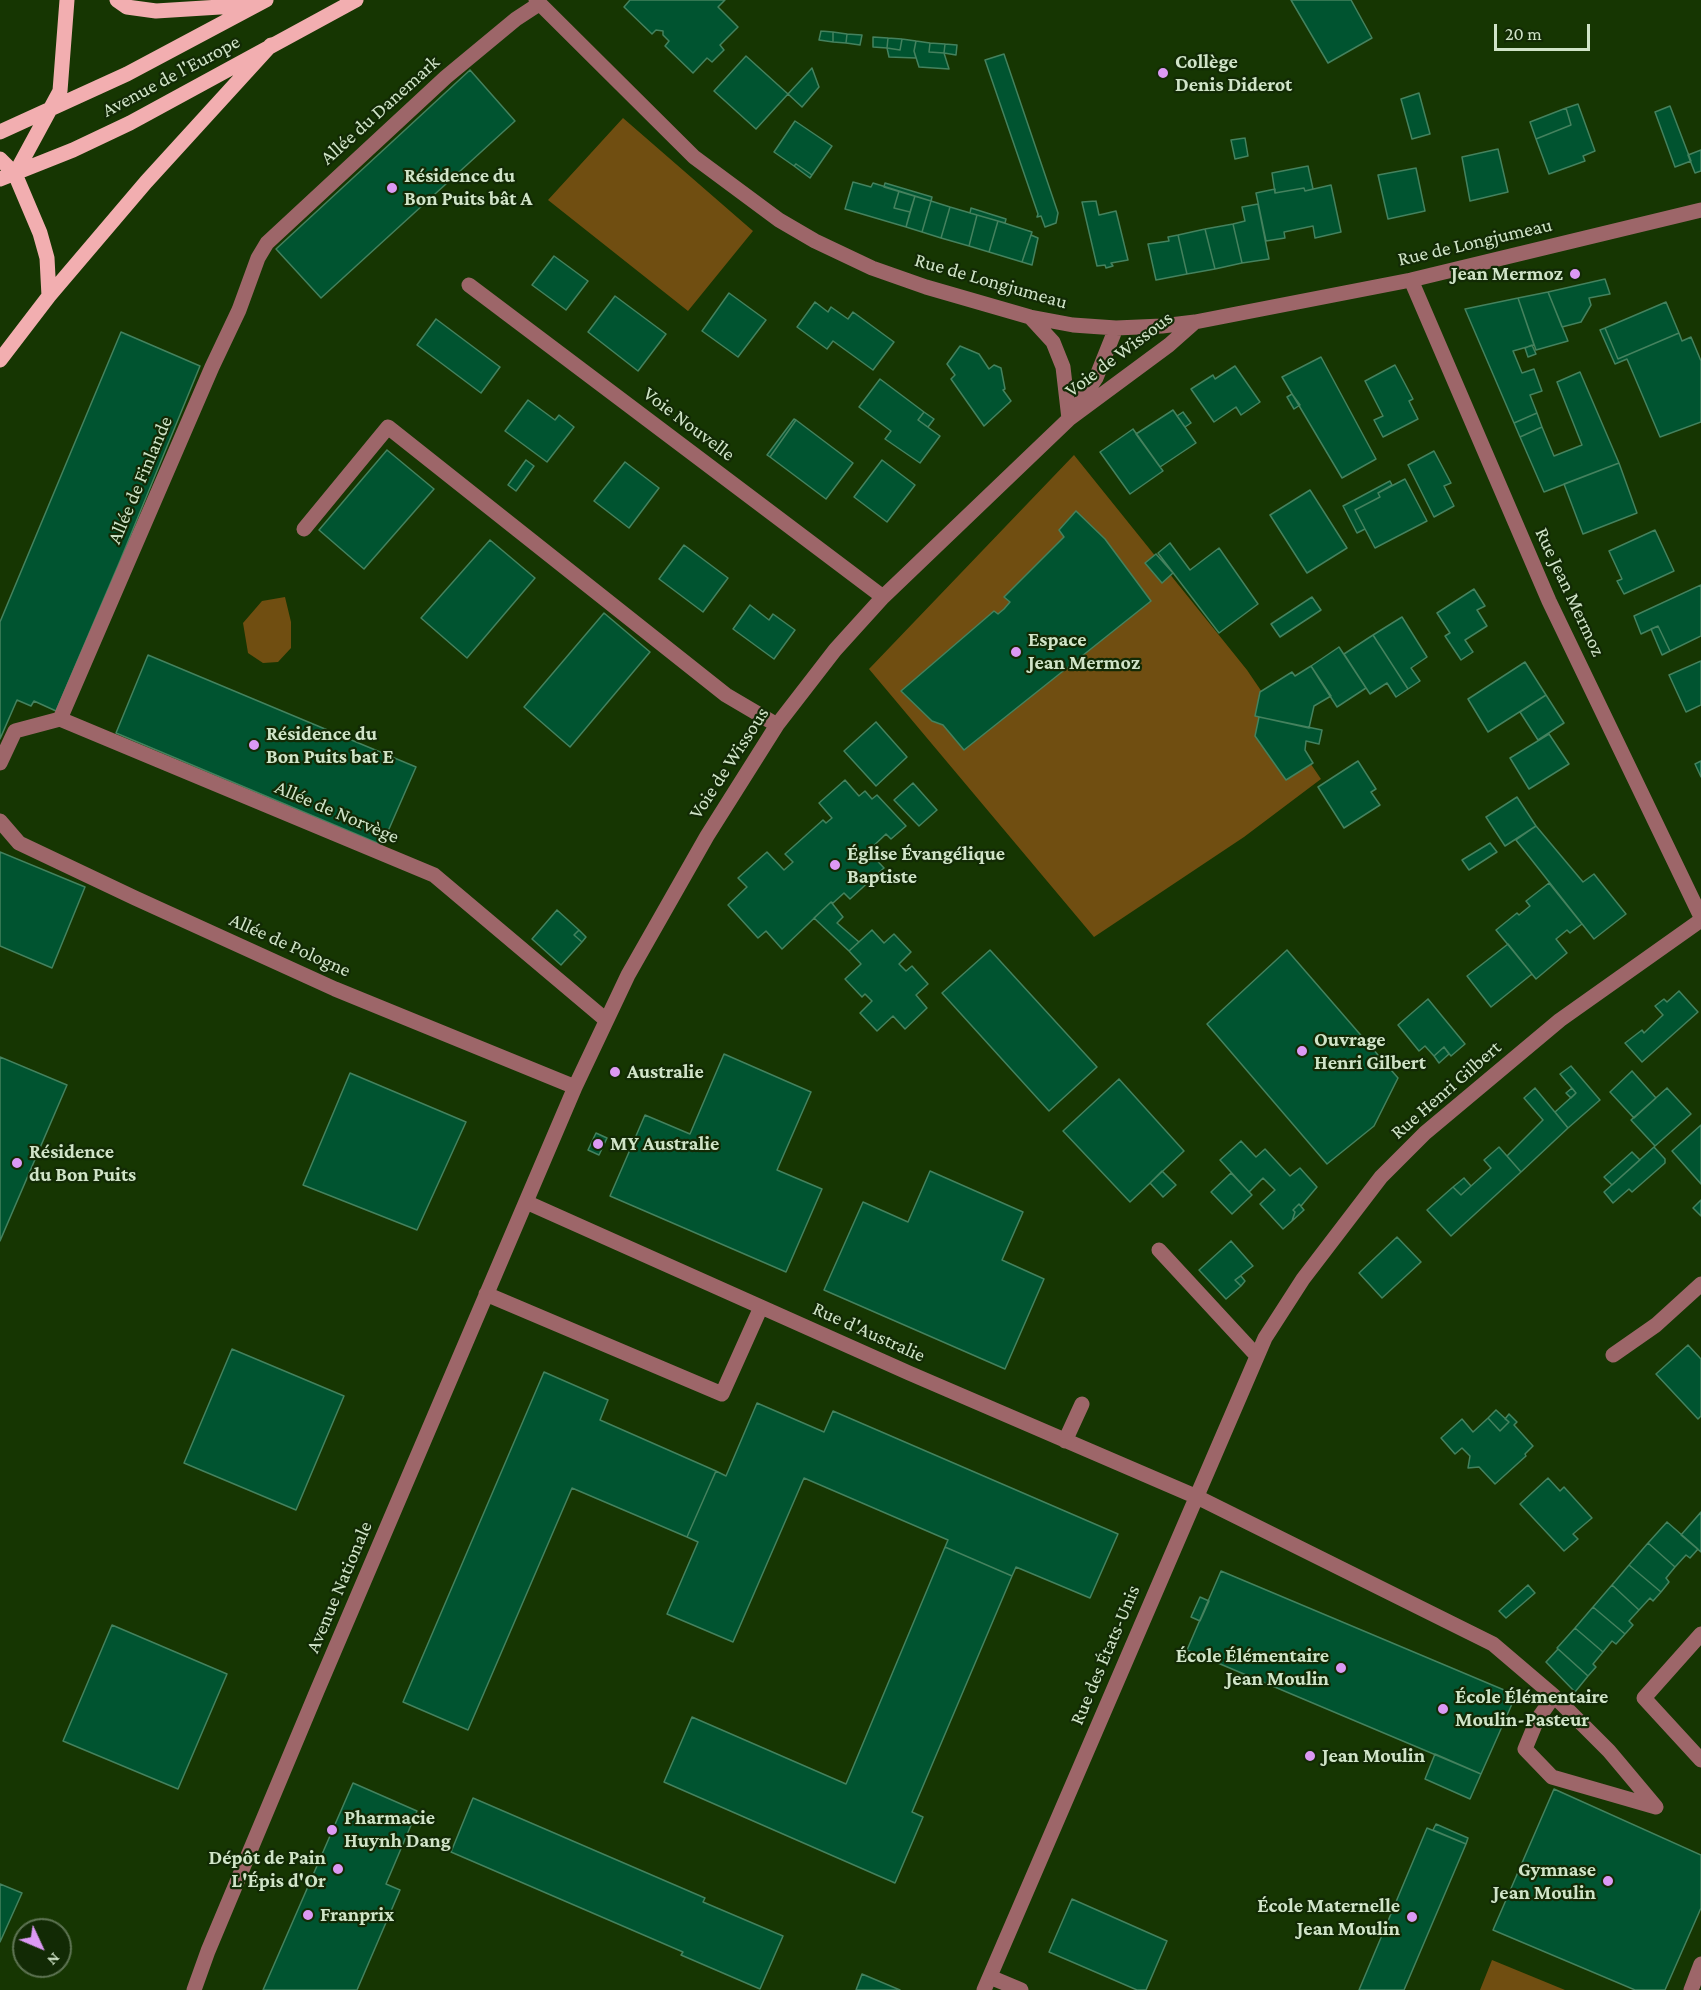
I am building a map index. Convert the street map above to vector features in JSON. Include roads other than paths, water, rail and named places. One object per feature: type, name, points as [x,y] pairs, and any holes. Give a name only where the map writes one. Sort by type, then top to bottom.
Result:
[{"type":"main road","points":[[7,176],[50,111],[60,91],[67,0]]},
{"type":"main road","points":[[117,0],[127,7],[156,11],[262,2]]},
{"type":"main road","name":"Avenue de l'Europe","points":[[7,176],[73,150],[130,123],[356,0]]},
{"type":"main road","name":"Avenue de l'Europe","points":[[0,132],[127,74],[262,2]]},
{"type":"main road","points":[[0,360],[49,296],[146,182],[271,45]]},
{"type":"main road","points":[[0,159],[7,176],[40,233],[47,258],[49,296]]},
{"type":"street","name":"Allée du Danemark","points":[[258,258],[267,243],[446,77],[538,2]]},
{"type":"street","name":"Rue de Longjumeau","points":[[538,2],[694,157],[779,220],[815,242],[872,268],[926,287],[1030,317],[1073,325],[1116,328],[1195,322],[1411,280],[1701,210]]},
{"type":"street","name":"Allée de Finlande","points":[[60,719],[212,367],[239,310],[258,258]]},
{"type":"street","name":"Rue Jean Mermoz","points":[[1411,280],[1549,601],[1701,918]]},
{"type":"street","name":"Voie Nouvelle","points":[[469,285],[883,597]]},
{"type":"street","name":"Voie de Wissous","points":[[1030,317],[1053,342],[1063,367],[1069,419]]},
{"type":"street","name":"Voie de Wissous","points":[[526,1202],[606,1020],[679,883],[777,725],[835,650],[883,597],[1069,419],[1169,345],[1195,322]]},
{"type":"street","name":"Voie de Wissous","points":[[1069,419],[1096,378],[1116,328]]},
{"type":"street","points":[[304,529],[388,427],[726,695],[777,725]]},
{"type":"street","points":[[0,763],[15,731],[60,719]]},
{"type":"street","name":"Allée de Norvège","points":[[60,719],[434,875],[606,1020]]},
{"type":"street","name":"Allée de Pologne","points":[[0,820],[19,843],[135,898],[335,989],[575,1087]]},
{"type":"street","name":"Rue Henri Gilbert","points":[[1265,1338],[1303,1280],[1381,1177],[1425,1132],[1560,1020],[1701,918]]},
{"type":"street","name":"Avenue Nationale","points":[[194,1990],[208,1951],[308,1712],[526,1202]]},
{"type":"street","name":"Rue d'Australie","points":[[526,1202],[1065,1441],[1197,1497],[1493,1644],[1554,1696],[1609,1751],[1656,1807],[1552,1777],[1525,1749],[1537,1719],[1554,1696]]},
{"type":"street","points":[[1159,1250],[1257,1356]]},
{"type":"street","points":[[1613,1355],[1656,1325],[1701,1284]]},
{"type":"street","points":[[486,1294],[722,1394],[761,1307]]},
{"type":"street","name":"Rue des États-Unis","points":[[987,1983],[1265,1338]]},
{"type":"street","points":[[1065,1441],[1082,1404]]},
{"type":"street","points":[[1701,1634],[1644,1698],[1701,1760]]},
{"type":"street","points":[[1690,1990],[1701,1964]]},
{"type":"street","points":[[987,1983],[1021,1990]]},
{"type":"place","name":"Collège Denis Diderot","points":[[1163,73]]},
{"type":"place","name":"Résidence du Bon Puits bât A","points":[[392,188]]},
{"type":"place","name":"Jean Mermoz","points":[[1575,274]]},
{"type":"place","name":"Espace Jean Mermoz","points":[[1016,652]]},
{"type":"place","name":"Résidence du Bon Puits bat E","points":[[254,745]]},
{"type":"place","name":"Église Évangélique Baptiste","points":[[835,865]]},
{"type":"place","name":"Ouvrage Henri Gilbert","points":[[1302,1051]]},
{"type":"place","name":"Australie","points":[[615,1072]]},
{"type":"place","name":"MY Australie","points":[[598,1144]]},
{"type":"place","name":"Résidence du Bon Puits","points":[[17,1163]]},
{"type":"place","name":"École Élémentaire Jean Moulin","points":[[1341,1668]]},
{"type":"place","name":"École Élémentaire Moulin-Pasteur","points":[[1443,1709]]},
{"type":"place","name":"Jean Moulin","points":[[1310,1756]]},
{"type":"place","name":"Pharmacie Huynh Dang","points":[[332,1830]]},
{"type":"place","name":"Dépôt de Pain L'Épis d'Or","points":[[338,1869]]},
{"type":"place","name":"Gymnase Jean Moulin","points":[[1608,1881]]},
{"type":"place","name":"Franprix","points":[[308,1915]]},
{"type":"place","name":"École Maternelle Jean Moulin","points":[[1412,1917]]}]
